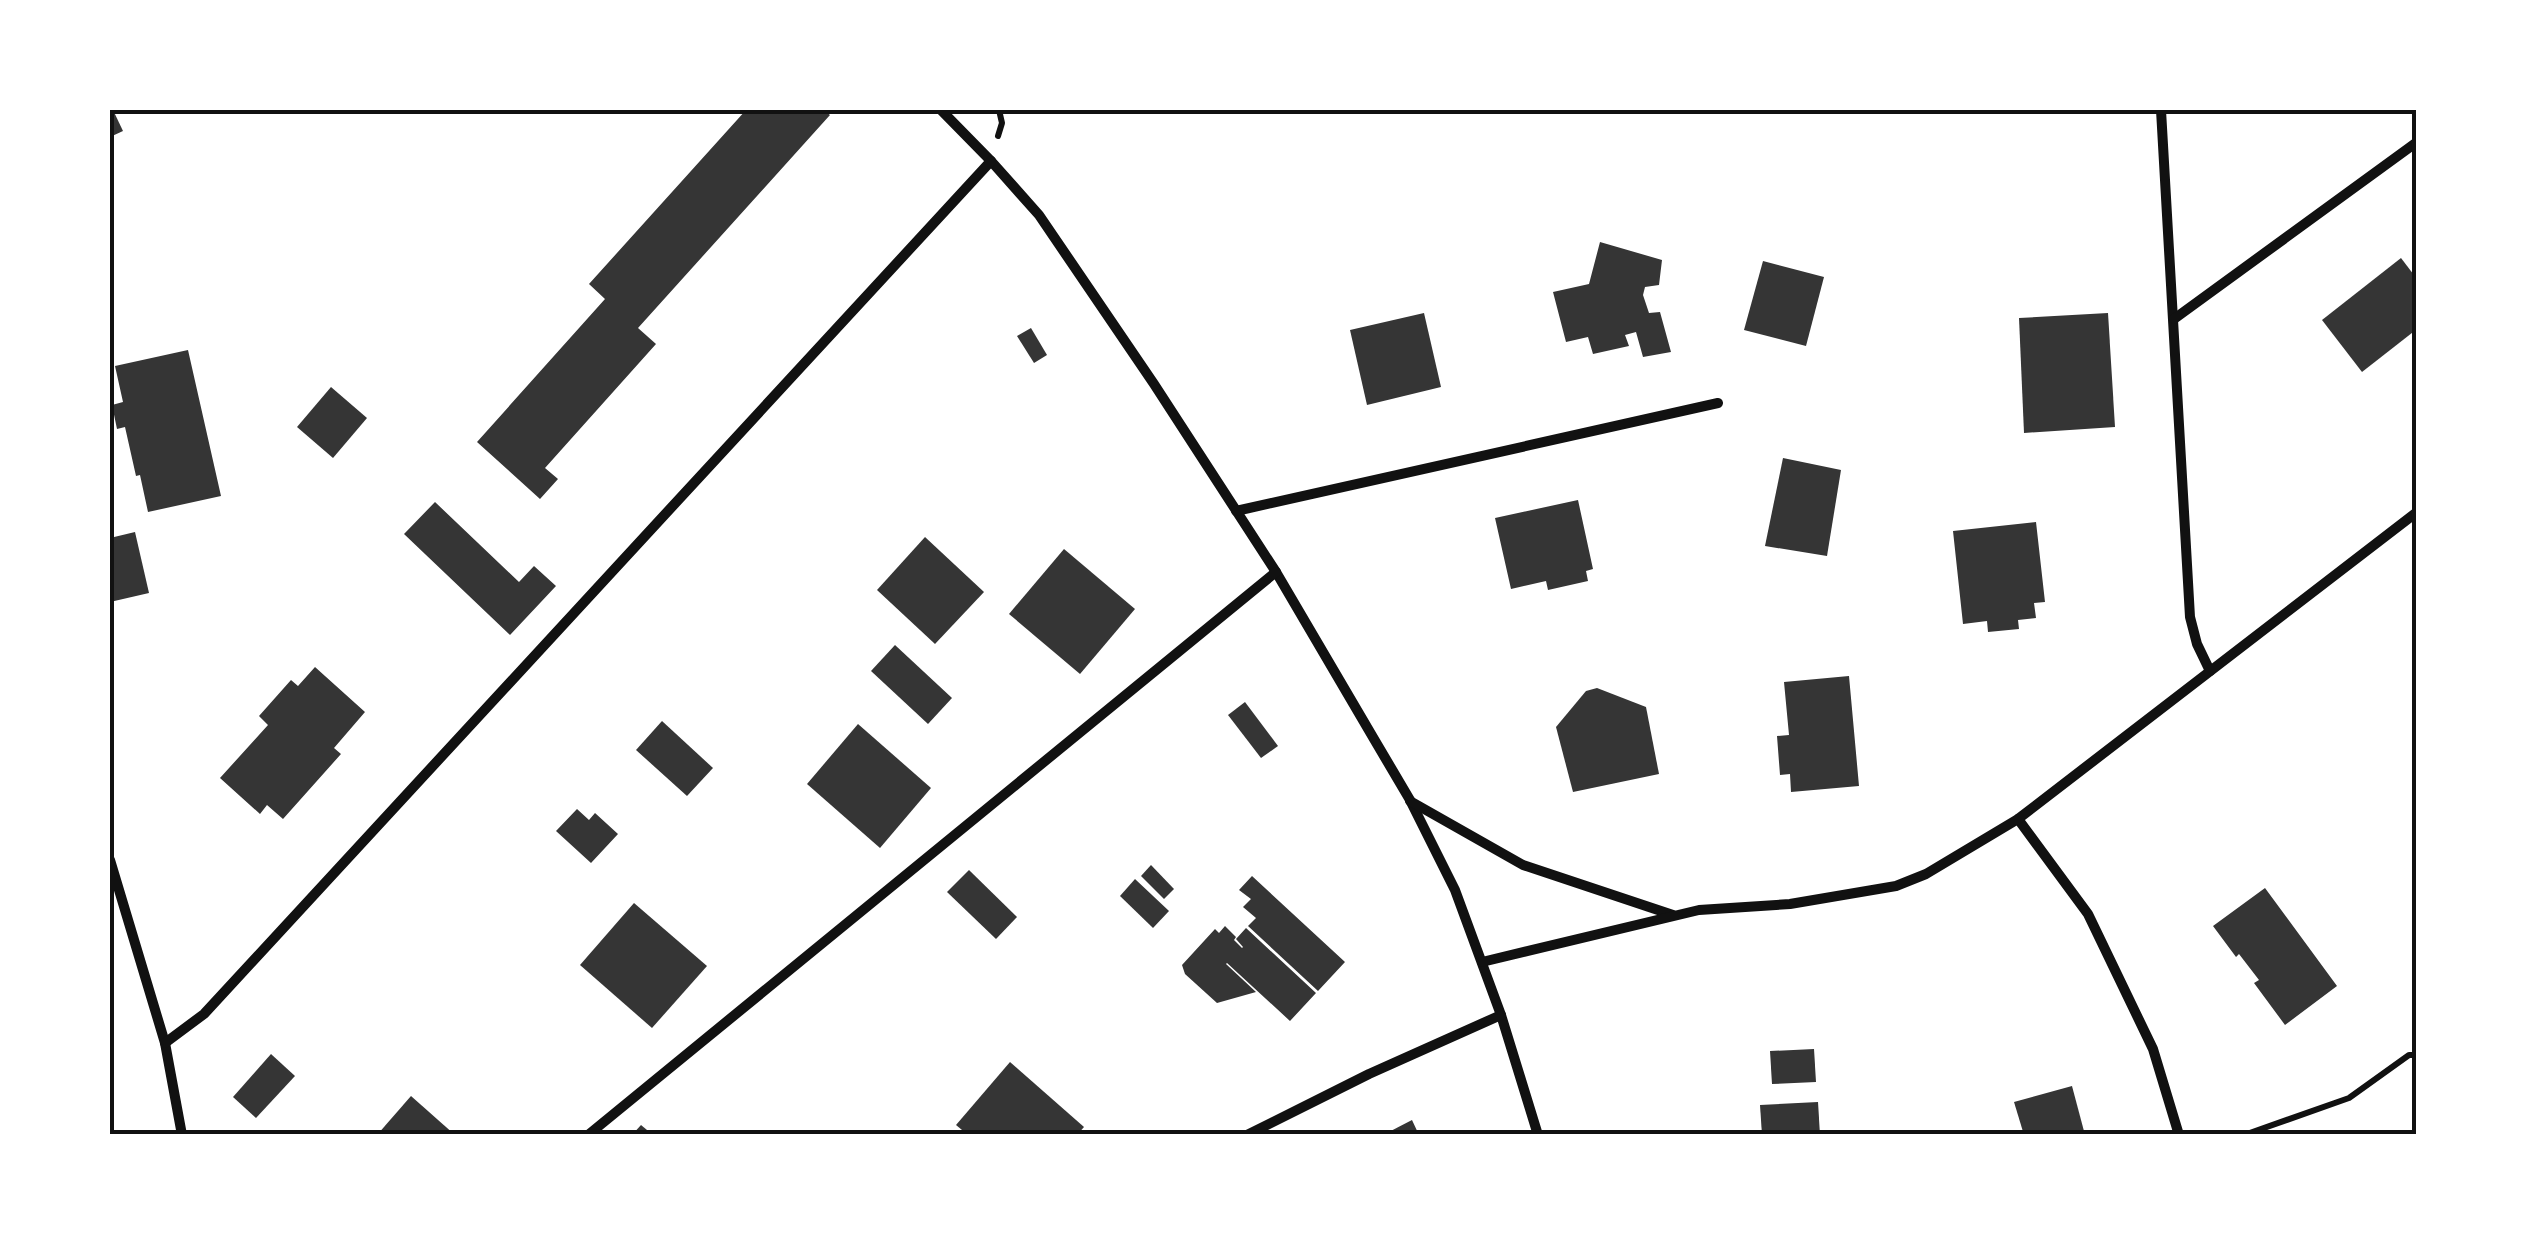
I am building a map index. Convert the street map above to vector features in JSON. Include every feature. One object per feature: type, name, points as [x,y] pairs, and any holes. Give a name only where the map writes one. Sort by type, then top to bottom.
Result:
[{"type":"street","points":[[941,110],[1039,215],[1144,368],[1276,572],[1410,800],[1455,890],[1502,1014],[1538,1135]]},
{"type":"street","points":[[2161,110],[2190,616],[2210,671]]},
{"type":"street","points":[[2174,319],[2417,142]]},
{"type":"street","points":[[165,1043],[204,1014],[991,161]]},
{"type":"street","points":[[1236,511],[1718,403]]},
{"type":"street","points":[[1482,962],[1699,910],[1790,904],[1896,886],[1926,874],[2018,819],[2417,512]]},
{"type":"street","points":[[588,1135],[1276,572]]},
{"type":"street","points":[[1410,800],[1523,864],[1674,916]]},
{"type":"street","points":[[2018,819],[2088,914],[2152,1049],[2179,1135]]},
{"type":"street","points":[[110,860],[165,1043],[182,1135]]},
{"type":"street","points":[[1247,1135],[1368,1074],[1502,1014]]},
{"type":"path","points":[[2244,1135],[2350,1098],[2409,1055],[2417,1055]]},
{"type":"building","points":[[110,110],[123,131],[110,137]]},
{"type":"building","points":[[746,110],[824,110],[830,115],[638,328],[656,344],[545,468],[558,479],[540,499],[477,442],[605,299],[589,284]]},
{"type":"building","points":[[1600,242],[1662,260],[1659,285],[1645,287],[1643,295],[1649,313],[1660,312],[1671,352],[1643,357],[1636,332],[1625,335],[1629,346],[1593,354],[1588,337],[1566,342],[1553,292],[1589,284]]},
{"type":"building","points":[[2401,258],[2417,279],[2417,329],[2362,372],[2322,320]]},
{"type":"building","points":[[1763,261],[1824,277],[1806,346],[1744,330]]},
{"type":"building","points":[[1424,313],[1441,387],[1367,405],[1350,330]]},
{"type":"building","points":[[2108,313],[2115,427],[2024,433],[2019,318]]},
{"type":"building","points":[[1031,328],[1047,355],[1034,363],[1017,336]]},
{"type":"building","points":[[188,350],[221,496],[148,512],[125,427],[117,429],[112,405],[123,402],[115,366]]},
{"type":"building","points":[[331,387],[367,418],[333,458],[297,427]]},
{"type":"building","points":[[1783,458],[1841,470],[1827,556],[1765,546]]},
{"type":"building","points":[[1578,500],[1593,569],[1586,571],[1588,581],[1548,590],[1546,581],[1511,589],[1495,518]]},
{"type":"building","points":[[435,502],[519,582],[534,566],[556,586],[510,635],[404,534]]},
{"type":"building","points":[[2036,522],[2045,602],[2034,603],[2036,618],[2018,620],[2019,629],[1988,632],[1987,621],[1963,624],[1953,531]]},
{"type":"building","points":[[135,532],[149,593],[110,602],[110,538]]},
{"type":"building","points":[[925,537],[984,592],[935,644],[877,590]]},
{"type":"building","points":[[1064,549],[1135,609],[1080,674],[1009,614]]},
{"type":"building","points":[[895,645],[952,698],[928,724],[871,671]]},
{"type":"building","points":[[315,667],[365,712],[334,748],[341,754],[283,819],[267,805],[260,814],[220,778],[268,725],[259,716],[291,680],[298,686]]},
{"type":"building","points":[[1849,676],[1859,786],[1791,792],[1790,774],[1780,775],[1777,736],[1789,735],[1784,682]]},
{"type":"building","points":[[1597,688],[1646,707],[1659,774],[1573,792],[1556,727],[1586,691]]},
{"type":"building","points":[[1245,702],[1278,746],[1261,758],[1228,715]]},
{"type":"building","points":[[662,721],[713,768],[687,796],[636,750]]},
{"type":"building","points":[[858,724],[931,788],[880,848],[807,784]]},
{"type":"building","points":[[577,809],[589,820],[595,813],[618,834],[591,863],[556,831]]},
{"type":"building","points":[[1151,865],[1174,889],[1164,899],[1141,876]]},
{"type":"building","points":[[969,870],[1017,917],[996,939],[947,892]]},
{"type":"building","points":[[1252,876],[1345,962],[1318,991],[1248,926],[1256,918],[1243,907],[1251,899],[1239,890]]},
{"type":"building","points":[[1135,879],[1169,911],[1153,928],[1120,896]]},
{"type":"building","points":[[2265,888],[2337,986],[2285,1025],[2254,983],[2259,980],[2213,926]]},
{"type":"building","points":[[634,903],[707,966],[652,1028],[580,965]]},
{"type":"building","points":[[1225,926],[1242,948],[1236,939],[1246,928],[1316,993],[1290,1021],[1227,963],[1256,992],[1217,1003],[1185,974],[1182,965],[1215,929],[1219,933]]},
{"type":"building","points":[[1814,1049],[1816,1082],[1772,1084],[1770,1051]]},
{"type":"building","points":[[271,1054],[295,1076],[256,1118],[233,1097]]},
{"type":"building","points":[[1010,1062],[1084,1127],[1077,1135],[968,1135],[956,1125]]},
{"type":"building","points":[[2072,1086],[2085,1135],[2024,1135],[2014,1102]]},
{"type":"building","points":[[411,1096],[455,1135],[377,1135]]},
{"type":"building","points":[[1818,1102],[1820,1135],[1762,1135],[1760,1105]]},
{"type":"building","points":[[1412,1120],[1419,1135],[1383,1135]]},
{"type":"building","points":[[641,1125],[653,1135],[632,1135]]}]
